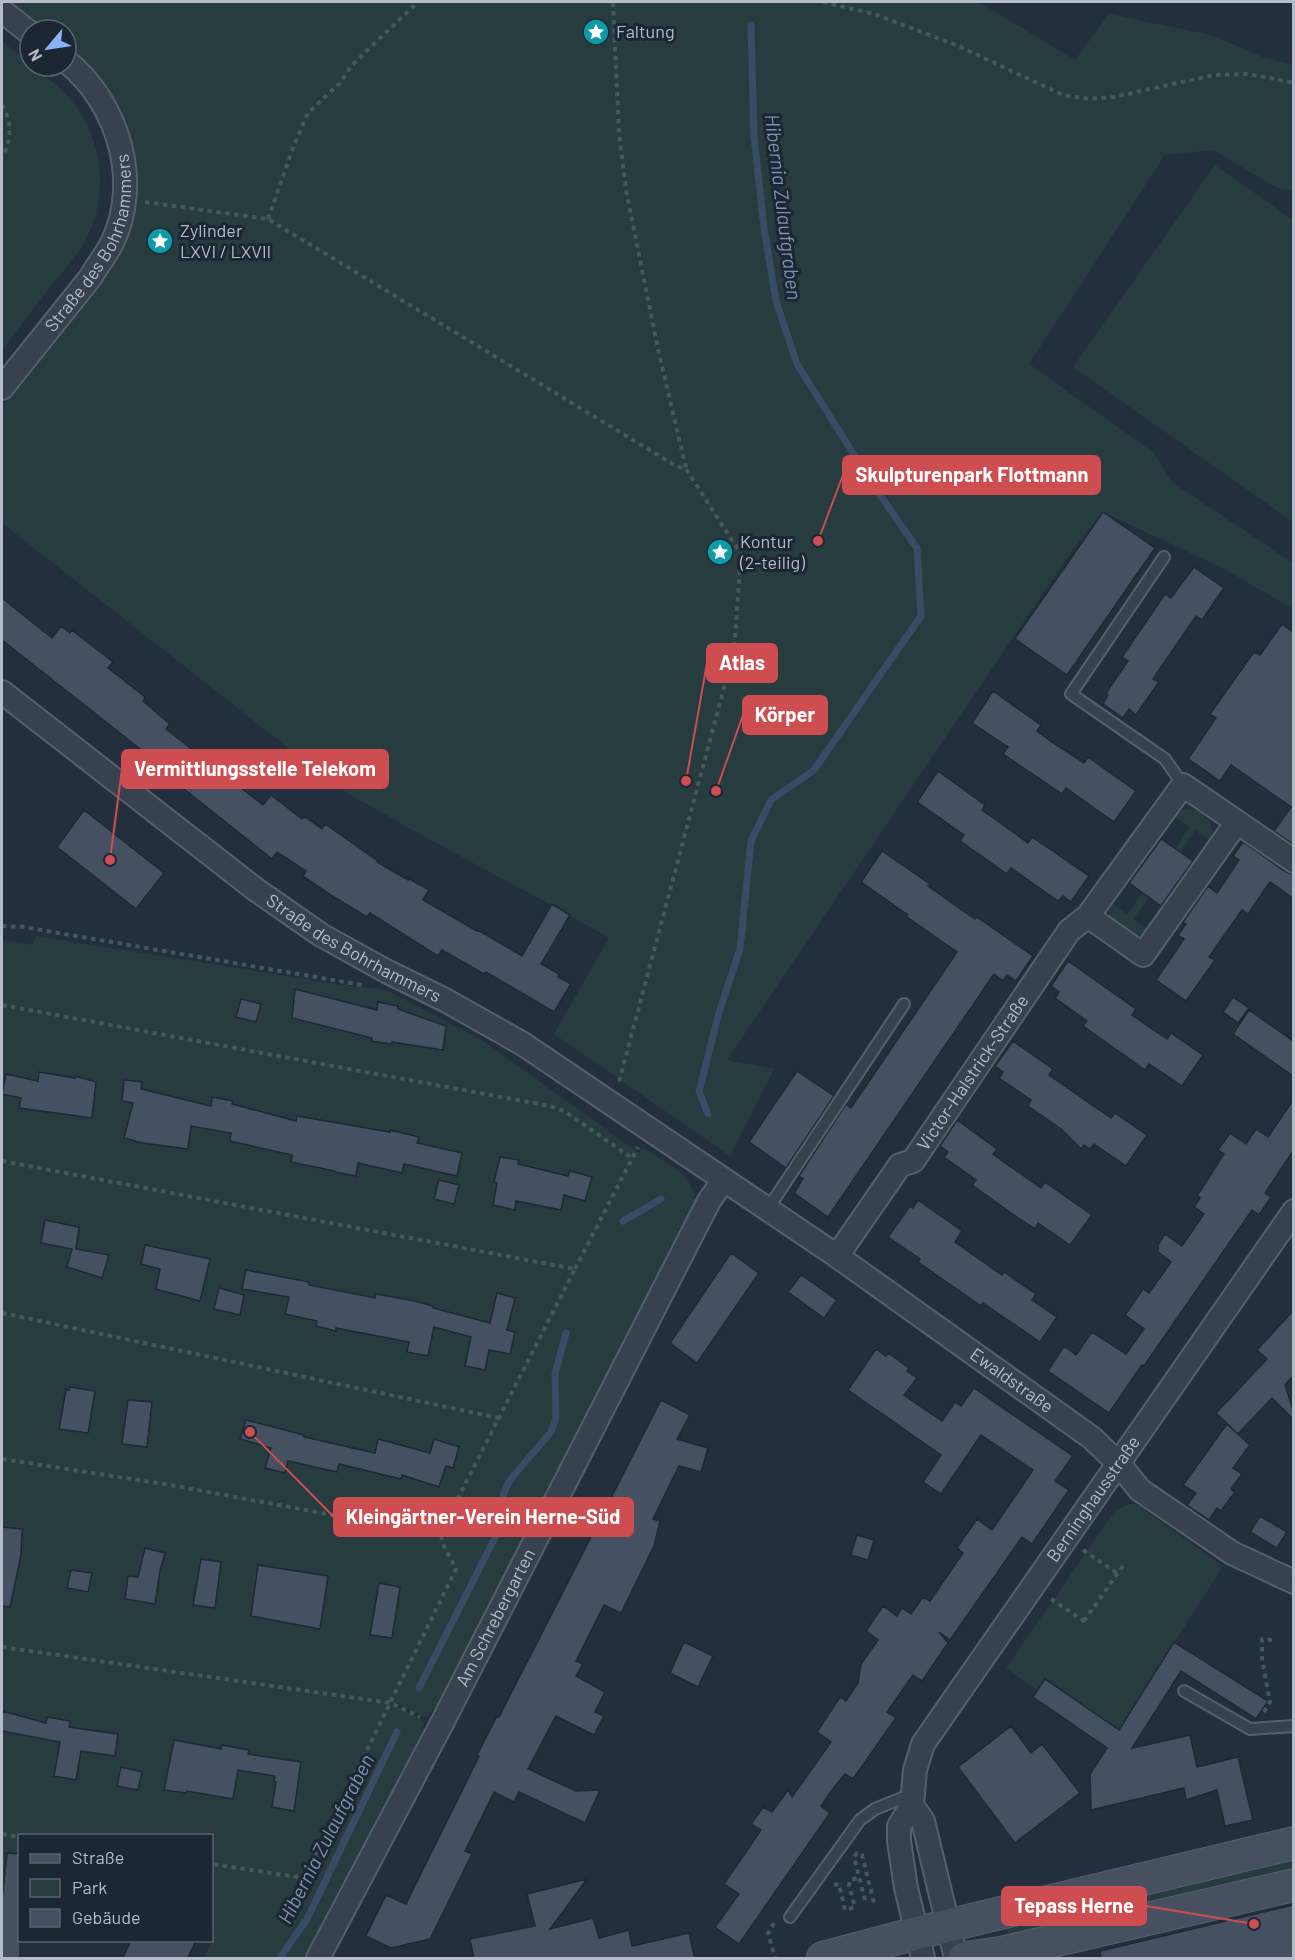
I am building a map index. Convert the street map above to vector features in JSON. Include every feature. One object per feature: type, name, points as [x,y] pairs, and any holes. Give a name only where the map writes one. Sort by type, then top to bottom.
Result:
[{"type":"main road","points":[[823,1959],[920,1946],[948,1926],[1293,1843]]},
{"type":"main road","points":[[973,1958],[1293,1885]]},
{"type":"street","points":[[2,11],[18,24]]},
{"type":"street","name":"Straße des Bohrhammers","points":[[2,388],[90,278],[113,241],[121,218],[125,198],[123,162],[116,129],[104,104],[78,72]]},
{"type":"street","name":"Straße des Bohrhammers","points":[[2,692],[255,889],[321,935],[386,971],[446,999],[523,1044],[723,1181]]},
{"type":"street","points":[[1183,785],[1293,861]]},
{"type":"street","name":"Victor-Halstrick-Straße","points":[[837,1256],[900,1165],[912,1161],[1069,931],[1088,916],[1183,785]]},
{"type":"street","points":[[1088,916],[1143,955],[1237,822]]},
{"type":"street","name":"Ewaldstraße","points":[[723,1181],[837,1256],[1092,1438],[1118,1463],[1140,1490],[1232,1553],[1293,1582]]},
{"type":"street","name":"Am Schrebergarten","points":[[318,1959],[440,1727],[709,1201],[723,1181]]},
{"type":"street","name":"Berninghausstraße","points":[[920,1946],[906,1888],[899,1826],[912,1800],[915,1770],[923,1744],[1293,1211]]},
{"type":"street","points":[[912,1800],[924,1821],[948,1926],[973,1958]]},
{"type":"lane","points":[[1164,557],[1071,694],[1165,759],[1183,785]]},
{"type":"lane","points":[[767,1210],[904,1004]]},
{"type":"lane","points":[[1184,1691],[1250,1730],[1293,1726]]},
{"type":"lane","points":[[790,1917],[860,1820],[875,1809],[912,1800]]},
{"type":"path","points":[[268,219],[308,113],[340,83],[351,66],[418,2]]},
{"type":"path","points":[[613,2],[620,133],[626,190],[658,349],[686,469],[741,554],[734,650],[613,1106]]},
{"type":"path","points":[[823,2],[874,14],[956,45],[1063,95],[1089,99],[1114,97],[1214,75],[1249,74],[1293,83]]},
{"type":"path","points":[[2,105],[10,128],[9,141],[2,157]]},
{"type":"path","points":[[125,198],[268,219],[666,460],[686,469]]},
{"type":"path","points":[[2,926],[24,927],[363,985],[379,984],[386,971]]},
{"type":"path","points":[[2,1005],[550,1106],[564,1111],[632,1158]]},
{"type":"path","points":[[213,1864],[304,1878],[456,1569],[442,1542],[441,1531],[647,1128]]},
{"type":"path","points":[[2,1161],[575,1269]]},
{"type":"path","points":[[2,1313],[499,1418]]},
{"type":"path","points":[[2,1459],[170,1485],[349,1518],[420,1523],[441,1531]]},
{"type":"path","points":[[1066,1538],[1117,1573]]},
{"type":"path","points":[[1033,1586],[1085,1622],[1125,1563]]},
{"type":"path","points":[[1261,1717],[1270,1702],[1262,1658],[1262,1640],[1273,1640]]},
{"type":"path","points":[[2,1647],[391,1703],[440,1727]]},
{"type":"path","points":[[2,1834],[18,1837]]},
{"type":"path","points":[[865,1900],[854,1857],[857,1853],[862,1855],[874,1904]]},
{"type":"path","points":[[822,1871],[830,1886],[838,1884],[845,1910],[854,1906],[850,1880],[859,1878]]},
{"type":"path","points":[[775,1959],[768,1933],[776,1920],[790,1917]]},
{"type":"green space","points":[[7,2],[979,2],[1075,60],[1109,14],[1211,35],[1265,58],[1293,65],[1293,191],[1277,188],[1213,150],[1165,155],[1029,364],[1153,452],[1173,483],[1293,563],[1293,609],[1224,569],[1103,512],[1073,549],[727,1060],[774,1069],[730,1156],[554,1034],[609,938],[338,787],[2,523],[2,407],[110,268],[123,237],[136,181],[130,137],[118,108],[100,81],[78,58],[78,18],[28,18]]},
{"type":"green space","points":[[2,41],[18,54],[18,78],[48,78],[76,106],[93,139],[100,175],[97,211],[83,245],[2,350]]},
{"type":"green space","points":[[1215,165],[1293,220],[1293,522],[1073,367]]},
{"type":"green space","points":[[1185,809],[1203,815],[1211,824],[1212,835],[1210,841],[1195,830],[1180,852],[1175,849],[1190,827],[1175,817],[1178,812]]},
{"type":"green space","points":[[1142,893],[1149,898],[1133,919],[1147,929],[1142,935],[1134,937],[1109,919],[1109,910],[1113,904],[1127,914]]},
{"type":"green space","points":[[36,936],[386,990],[486,1043],[639,1153],[642,1147],[666,1162],[688,1181],[694,1197],[700,1201],[524,1546],[511,1562],[436,1710],[433,1708],[427,1718],[397,1703],[395,1706],[425,1722],[420,1733],[423,1735],[313,1947],[309,1946],[303,1958],[204,1958],[213,1942],[215,1927],[213,1926],[213,1834],[18,1834],[18,1896],[2,1894],[2,940],[33,945]]},
{"type":"green space","points":[[1129,1504],[1136,1504],[1223,1566],[1119,1730],[1046,1679],[1037,1690],[1006,1668],[1114,1512]]},
{"type":"green space","points":[[1293,1856],[1293,1872],[1010,1939],[1006,1923]]},
{"type":"building","points":[[1103,512],[1155,548],[1067,675],[1015,639]]},
{"type":"building","points":[[1194,567],[1224,588],[1202,620],[1196,616],[1153,679],[1159,682],[1136,715],[1129,709],[1123,718],[1103,704],[1108,695],[1106,693],[1128,661],[1122,657],[1165,594],[1171,598]]},
{"type":"building","points":[[2,598],[52,638],[61,626],[70,633],[72,630],[113,662],[108,668],[145,697],[143,701],[170,724],[166,729],[263,805],[271,795],[302,819],[304,816],[322,829],[325,824],[377,862],[429,890],[423,900],[477,931],[522,956],[552,904],[570,915],[541,964],[571,984],[554,1012],[486,972],[484,974],[442,950],[438,956],[370,913],[367,917],[303,876],[306,871],[277,852],[272,859],[184,789],[187,786],[2,640]]},
{"type":"building","points":[[1282,624],[1293,632],[1293,844],[1274,831],[1291,807],[1231,765],[1220,781],[1188,759],[1216,718],[1210,714],[1254,652],[1260,655]]},
{"type":"building","points":[[993,691],[1041,725],[1037,731],[1052,742],[1084,763],[1088,757],[1136,791],[1114,822],[1066,788],[1062,794],[1003,754],[1008,747],[972,723]]},
{"type":"building","points":[[938,771],[985,805],[982,810],[1028,843],[1032,837],[1089,876],[1071,902],[1063,896],[1058,901],[1011,868],[1007,874],[960,841],[964,835],[917,802]]},
{"type":"building","points":[[84,810],[164,873],[136,909],[57,847]]},
{"type":"building","points":[[1161,839],[1193,861],[1161,906],[1129,883]]},
{"type":"building","points":[[1243,842],[1286,872],[1293,874],[1293,898],[1270,882],[1248,914],[1242,910],[1209,957],[1215,960],[1186,1001],[1156,980],[1184,939],[1178,935],[1186,924],[1183,922],[1208,886],[1217,893],[1239,860],[1233,856]]},
{"type":"building","points":[[882,851],[930,884],[928,886],[959,908],[975,919],[977,917],[1033,956],[1016,981],[1007,975],[1003,981],[994,974],[828,1217],[794,1193],[803,1179],[799,1176],[846,1104],[851,1108],[957,952],[861,882]]},
{"type":"building","points":[[1068,961],[1136,1009],[1132,1015],[1167,1039],[1171,1033],[1203,1055],[1182,1086],[1149,1064],[1145,1070],[1083,1026],[1087,1021],[1055,998],[1059,992],[1051,986]]},
{"type":"building","points":[[295,989],[377,1010],[378,1002],[398,1006],[398,1009],[446,1026],[443,1050],[371,1041],[372,1038],[292,1018]]},
{"type":"building","points":[[1233,997],[1249,1008],[1238,1023],[1223,1012]]},
{"type":"building","points":[[241,999],[261,1004],[256,1022],[236,1017]]},
{"type":"building","points":[[1249,1010],[1293,1041],[1293,1076],[1233,1034]]},
{"type":"building","points":[[1013,1041],[1053,1069],[1049,1075],[1111,1118],[1115,1113],[1147,1135],[1126,1166],[1094,1144],[1090,1149],[1084,1145],[1081,1149],[1061,1129],[1028,1106],[1031,1100],[999,1078],[1003,1072],[995,1066]]},
{"type":"building","points":[[797,1071],[834,1096],[786,1168],[749,1142]]},
{"type":"building","points":[[39,1072],[75,1078],[75,1076],[96,1082],[92,1118],[19,1108],[21,1098],[2,1094],[6,1074],[38,1081]]},
{"type":"building","points":[[124,1080],[142,1082],[141,1089],[211,1106],[212,1097],[233,1101],[232,1104],[296,1121],[297,1116],[390,1132],[390,1130],[419,1137],[417,1143],[462,1153],[457,1176],[404,1164],[402,1173],[358,1163],[356,1176],[291,1162],[292,1155],[230,1141],[231,1133],[191,1126],[188,1149],[124,1138],[133,1103],[122,1101]]},
{"type":"building","points":[[1293,1100],[1293,1151],[1265,1193],[1271,1197],[1259,1215],[1252,1210],[1109,1413],[1048,1371],[1064,1346],[1076,1355],[1092,1332],[1126,1354],[1144,1329],[1125,1315],[1143,1289],[1149,1293],[1171,1262],[1158,1252],[1158,1245],[1165,1234],[1182,1246],[1204,1214],[1194,1207],[1200,1198],[1197,1196],[1224,1154],[1218,1150],[1230,1133],[1246,1144],[1256,1129],[1268,1137]]},
{"type":"building","points":[[957,1120],[997,1149],[993,1154],[1041,1188],[1045,1182],[1092,1215],[1070,1245],[1038,1223],[1035,1229],[1018,1218],[972,1185],[976,1180],[944,1157],[948,1152],[940,1146]]},
{"type":"building","points":[[500,1157],[519,1160],[518,1164],[568,1176],[570,1171],[592,1177],[585,1201],[564,1195],[561,1210],[516,1201],[515,1210],[493,1205],[497,1183],[494,1182]]},
{"type":"building","points":[[439,1180],[459,1185],[454,1204],[434,1199]]},
{"type":"building","points":[[918,1200],[962,1231],[955,1242],[1002,1275],[1004,1272],[1036,1294],[1032,1300],[1057,1317],[1040,1342],[983,1303],[981,1306],[918,1262],[920,1259],[888,1237],[910,1206],[913,1208]]},
{"type":"building","points":[[45,1220],[79,1227],[76,1249],[109,1255],[102,1278],[67,1267],[72,1249],[41,1243]]},
{"type":"building","points":[[145,1245],[210,1259],[200,1301],[156,1289],[160,1269],[141,1264]]},
{"type":"building","points":[[731,1253],[759,1273],[697,1363],[670,1343]]},
{"type":"building","points":[[246,1270],[375,1298],[376,1294],[415,1301],[490,1323],[497,1293],[515,1298],[507,1330],[515,1332],[510,1354],[489,1350],[485,1370],[465,1366],[471,1337],[434,1327],[428,1356],[407,1352],[409,1342],[316,1326],[317,1321],[285,1314],[289,1297],[242,1289]]},
{"type":"building","points":[[801,1275],[837,1300],[824,1318],[788,1292]]},
{"type":"building","points":[[219,1288],[244,1295],[240,1315],[214,1309]]},
{"type":"building","points":[[1293,1311],[1293,1376],[1285,1385],[1293,1410],[1293,1419],[1272,1398],[1238,1434],[1216,1413],[1267,1359],[1257,1350]]},
{"type":"building","points":[[876,1349],[886,1356],[888,1353],[909,1368],[907,1371],[917,1378],[904,1395],[942,1421],[955,1402],[961,1406],[974,1388],[1073,1456],[1055,1481],[1069,1490],[1032,1544],[1022,1537],[950,1640],[939,1632],[948,1643],[922,1681],[913,1675],[887,1712],[896,1718],[853,1779],[845,1774],[832,1790],[821,1806],[830,1813],[739,1944],[715,1927],[739,1894],[724,1884],[761,1830],[751,1824],[763,1807],[772,1812],[788,1790],[792,1797],[831,1742],[817,1732],[840,1697],[846,1701],[858,1683],[861,1664],[878,1640],[866,1631],[883,1606],[897,1616],[902,1608],[911,1614],[923,1597],[930,1601],[963,1553],[957,1548],[977,1519],[992,1530],[1033,1470],[981,1435],[941,1494],[923,1482],[941,1455],[848,1390]]},
{"type":"building","points":[[70,1387],[95,1391],[88,1433],[59,1429],[66,1389],[69,1390]]},
{"type":"building","points":[[128,1400],[152,1402],[147,1447],[122,1444]]},
{"type":"building","points":[[661,1400],[690,1415],[677,1439],[708,1448],[701,1472],[679,1466],[653,1519],[660,1521],[654,1546],[621,1613],[604,1605],[576,1661],[583,1664],[576,1676],[605,1692],[595,1712],[604,1716],[594,1735],[556,1716],[528,1769],[576,1791],[600,1790],[585,1823],[519,1792],[514,1802],[494,1792],[465,1851],[472,1854],[430,1939],[391,1948],[366,1936],[386,1895],[406,1904],[479,1756],[477,1755],[497,1716],[499,1717]]},
{"type":"building","points":[[246,1420],[304,1435],[304,1437],[375,1453],[378,1439],[430,1453],[434,1439],[459,1447],[453,1468],[446,1466],[439,1487],[402,1475],[401,1479],[339,1464],[337,1472],[288,1461],[285,1473],[265,1468],[271,1448],[240,1439]]},
{"type":"building","points":[[1227,1424],[1250,1445],[1233,1468],[1242,1474],[1231,1489],[1235,1492],[1221,1511],[1217,1508],[1209,1520],[1187,1505],[1196,1493],[1183,1485]]},
{"type":"building","points":[[1260,1516],[1287,1532],[1277,1548],[1250,1532]]},
{"type":"building","points":[[2,1527],[22,1529],[21,1555],[10,1607],[2,1606]]},
{"type":"building","points":[[857,1535],[874,1540],[868,1560],[851,1555]]},
{"type":"building","points":[[145,1548],[165,1553],[155,1604],[125,1599],[128,1576],[138,1577]]},
{"type":"building","points":[[201,1559],[221,1562],[215,1608],[193,1605]]},
{"type":"building","points":[[258,1565],[328,1576],[320,1629],[251,1616]]},
{"type":"building","points":[[71,1570],[92,1573],[88,1592],[67,1588]]},
{"type":"building","points":[[379,1583],[400,1587],[392,1638],[370,1635]]},
{"type":"building","points":[[684,1642],[713,1656],[698,1687],[670,1673]]},
{"type":"building","points":[[1174,1642],[1268,1701],[1256,1719],[1181,1671],[1132,1748],[1190,1735],[1197,1767],[1238,1757],[1253,1820],[1225,1826],[1217,1790],[1186,1800],[1184,1788],[1091,1810],[1090,1774],[1107,1748],[1033,1697],[1045,1679],[1119,1730]]},
{"type":"building","points":[[2,1711],[46,1723],[47,1717],[70,1721],[69,1727],[118,1734],[115,1756],[81,1751],[76,1780],[54,1776],[60,1742],[2,1731]]},
{"type":"building","points":[[1011,1726],[1031,1753],[1042,1744],[1080,1793],[1015,1843],[958,1767]]},
{"type":"building","points":[[174,1740],[221,1749],[222,1745],[249,1750],[248,1754],[301,1762],[294,1811],[272,1807],[275,1776],[238,1770],[233,1799],[187,1791],[186,1793],[164,1790]]},
{"type":"building","points":[[121,1767],[142,1772],[138,1790],[117,1786]]},
{"type":"building","points":[[7,1853],[18,1854],[20,1959],[2,1959],[2,1900]]},
{"type":"building","points":[[587,1879],[550,1929],[593,1918],[599,1938],[629,1930],[632,1946],[689,1933],[695,1959],[474,1959],[470,1939],[535,1926],[527,1894]]},
{"type":"building","points":[[1293,1905],[1293,1959],[1101,1959],[1100,1951]]},
{"type":"building","points":[[130,1942],[196,1942],[187,1959],[122,1959]]},
{"type":"waterway","name":"Hibernia Zulaufgraben","points":[[708,1114],[699,1092],[718,1016],[740,949],[751,841],[771,800],[814,770],[921,616],[917,548],[875,488],[797,364],[776,301],[764,228],[754,136],[751,25]]},
{"type":"waterway","name":"Hibernia Zulaufgraben","points":[[623,1221],[661,1199]]},
{"type":"waterway","name":"Hibernia Zulaufgraben","points":[[419,1688],[498,1532],[503,1495],[510,1480],[551,1432],[556,1418],[555,1374],[566,1333]]},
{"type":"waterway","name":"Hibernia Zulaufgraben","points":[[280,1958],[307,1919],[397,1732]]},
{"type":"place","name":"Faltung","points":[[596,32]]},
{"type":"place","name":"Zylinder LXVI / LXVII","points":[[160,241]]},
{"type":"place","name":"Skulpturenpark Flottmann","points":[[818,541]]},
{"type":"place","name":"Kontur (2-teilig)","points":[[720,552]]},
{"type":"place","name":"Atlas","points":[[686,781]]},
{"type":"place","name":"Körper","points":[[716,791]]},
{"type":"place","name":"Vermittlungsstelle Telekom","points":[[110,860]]},
{"type":"place","name":"Kleingärtner-Verein Herne-Süd","points":[[250,1432]]},
{"type":"place","name":"Tepass Herne","points":[[1254,1924]]}]
